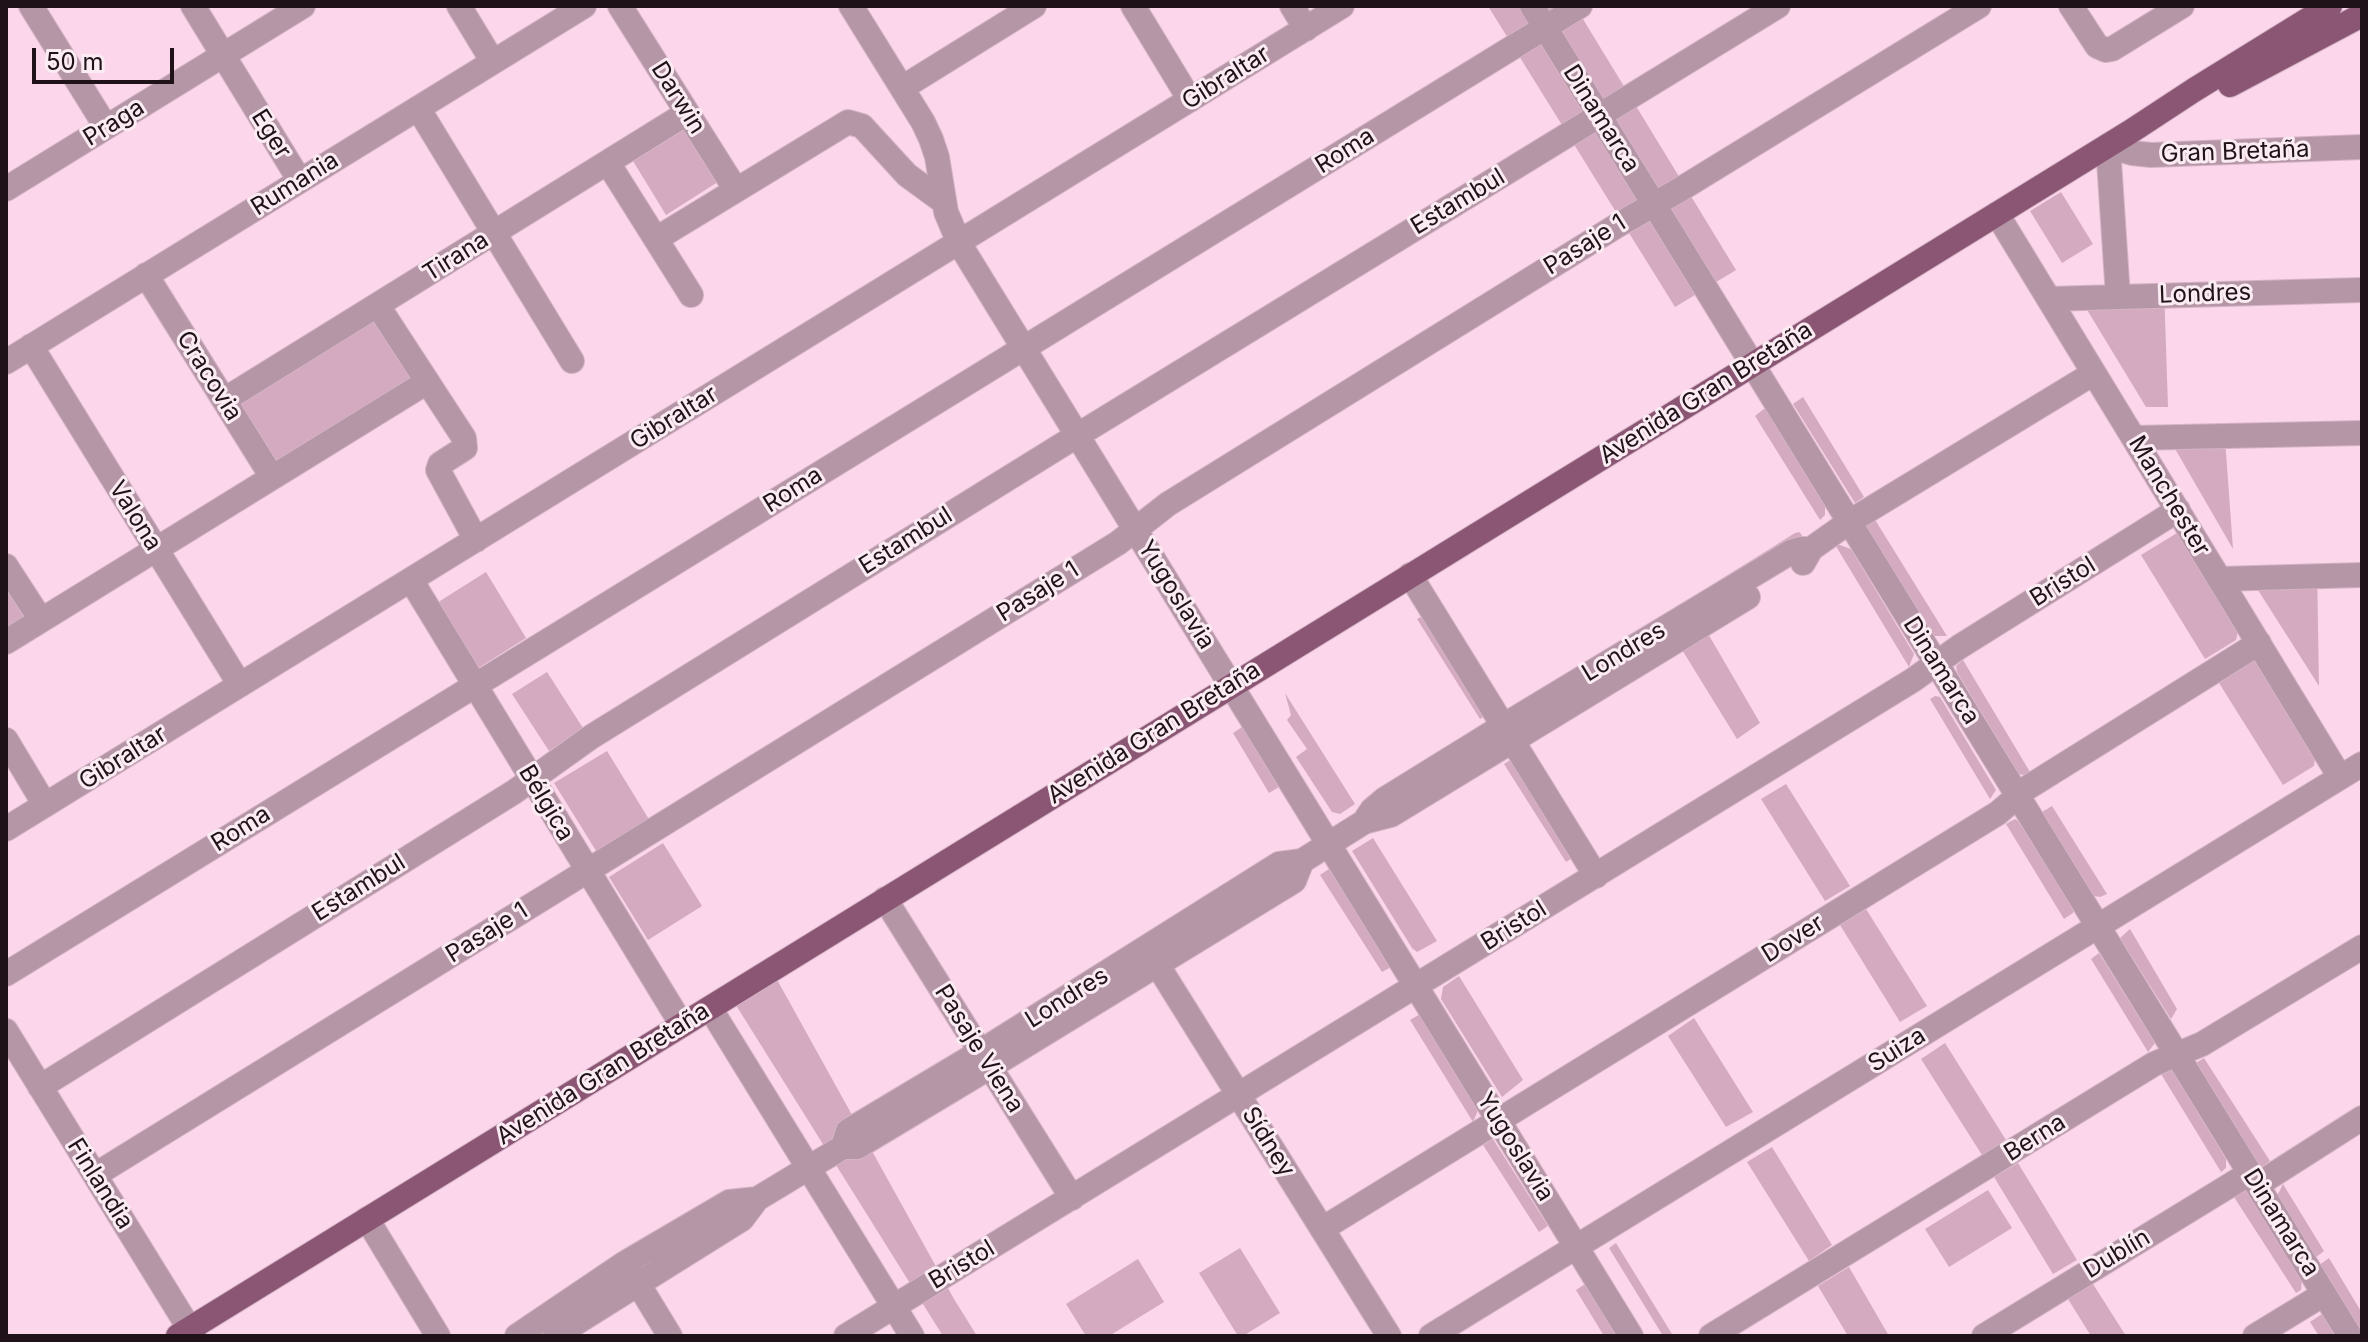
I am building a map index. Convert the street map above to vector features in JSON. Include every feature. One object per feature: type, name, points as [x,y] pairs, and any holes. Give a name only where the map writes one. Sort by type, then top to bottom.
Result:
[{"type":"main road","name":"Avenida Gran Bretaña","points":[[187,1334],[367,1219],[2330,6]]},
{"type":"main road","name":"Avenida Gran Bretaña","points":[[2130,132],[2189,106],[2362,15]]},
{"type":"street","points":[[31,6],[106,127]]},
{"type":"street","name":"Eger","points":[[193,6],[300,181]]},
{"type":"street","name":"Praga","points":[[6,189],[303,6]]},
{"type":"street","points":[[459,6],[493,62]]},
{"type":"street","name":"Rumania","points":[[6,362],[584,6]]},
{"type":"street","name":"Darwin","points":[[620,6],[736,190]]},
{"type":"street","name":"Yugoslavia","points":[[851,6],[931,139],[944,202],[959,243],[1631,1336]]},
{"type":"street","points":[[1133,6],[1190,100]]},
{"type":"street","points":[[1292,6],[1306,29]]},
{"type":"street","name":"Gibraltar","points":[[6,829],[1342,6]]},
{"type":"street","name":"Dinamarca","points":[[1532,6],[2350,1336]]},
{"type":"street","name":"Roma","points":[[6,974],[1580,6]]},
{"type":"street","name":"Estambul","points":[[40,1087],[501,800],[569,750],[1778,6]]},
{"type":"street","name":"Pasaje 1","points":[[95,1175],[1118,543],[1168,504],[1979,6]]},
{"type":"street","points":[[2071,6],[2101,50],[2112,49],[2182,6]]},
{"type":"street","points":[[902,88],[1031,7]]},
{"type":"street","points":[[418,108],[572,361]]},
{"type":"street","name":"Tirana","points":[[224,400],[687,113]]},
{"type":"street","points":[[656,239],[842,125],[854,122],[862,126],[907,175],[944,202]]},
{"type":"street","points":[[2108,146],[2118,297]]},
{"type":"street","name":"Gran Bretaña","points":[[2108,146],[2151,155],[2362,147]]},
{"type":"street","points":[[608,163],[691,295]]},
{"type":"street","name":"Manchester","points":[[1997,214],[2340,777]]},
{"type":"street","name":"Cracovia","points":[[146,275],[272,477]]},
{"type":"street","name":"Londres","points":[[2049,299],[2362,290]]},
{"type":"street","points":[[378,306],[464,438],[465,448],[440,464],[438,470],[476,540]]},
{"type":"street","name":"Valona","points":[[31,346],[240,685]]},
{"type":"street","name":"Londres","points":[[555,1336],[631,1273],[729,1202],[757,1199],[809,1168],[843,1147],[848,1131],[985,1060],[1152,956],[1279,864],[1302,861],[1364,822],[1385,799],[1508,734],[1791,552],[1811,549],[1849,522],[2094,373]]},
{"type":"street","points":[[6,642],[427,382]]},
{"type":"street","points":[[2134,438],[2362,433]]},
{"type":"street","name":"Bristol","points":[[846,1336],[1913,680],[2178,510]]},
{"type":"street","points":[[6,566],[41,620]]},
{"type":"street","points":[[1410,575],[1596,876]]},
{"type":"street","points":[[2219,579],[2362,575]]},
{"type":"street","name":"Bélgica","points":[[411,580],[682,1025]]},
{"type":"street","name":"Dover","points":[[1322,1229],[1998,813],[2017,796],[2259,643]]},
{"type":"street","points":[[6,740],[45,805]]},
{"type":"street","name":"Suiza","points":[[1431,1336],[2362,764]]},
{"type":"street","name":"Pasaje Viena","points":[[885,899],[1072,1198]]},
{"type":"street","name":"Berna","points":[[1711,1336],[2154,1064],[2202,1044],[2362,947]]},
{"type":"street","name":"Sídney","points":[[1152,956],[1389,1336]]},
{"type":"street","points":[[710,1008],[912,1336]]},
{"type":"street","name":"Finlandia","points":[[6,1031],[95,1175],[187,1334]]},
{"type":"street","name":"Dublín","points":[[1984,1336],[2362,1118]]},
{"type":"street","points":[[367,1219],[438,1336]]},
{"type":"street","points":[[631,1273],[670,1336]]},
{"type":"street","name":"Londres","points":[[517,1336],[631,1273]]},
{"type":"street","points":[[2255,1336],[2324,1294]]},
{"type":"shaded area","points":[[1488,6],[1575,6],[1736,270],[1675,307]]},
{"type":"shaded area","points":[[689,127],[721,180],[666,215],[633,161]]},
{"type":"shaded area","points":[[2061,192],[2093,244],[2062,263],[2030,211]]},
{"type":"shaded area","points":[[2164,286],[2168,407],[2146,407],[2075,290]]},
{"type":"shaded area","points":[[377,315],[417,382],[275,468],[235,401]]},
{"type":"shaded area","points":[[1803,397],[1864,497],[1855,503],[1793,404]]},
{"type":"shaded area","points":[[1765,408],[1825,505],[1825,515],[1820,520],[1755,416]]},
{"type":"shaded area","points":[[2224,425],[2233,549],[2163,428]]},
{"type":"shaded area","points":[[1869,510],[1947,636],[1932,636],[1863,523]]},
{"type":"shaded area","points":[[1795,533],[1802,535],[1799,539],[1688,600]]},
{"type":"shaded area","points":[[2177,533],[2238,631],[2236,640],[2205,659],[2141,555]]},
{"type":"shaded area","points":[[1834,543],[1851,549],[1914,654],[1909,667]]},
{"type":"shaded area","points":[[2317,566],[2319,686],[2244,568]]},
{"type":"shaded area","points":[[486,572],[526,638],[472,672],[432,606]]},
{"type":"shaded area","points":[[6,586],[25,620],[6,631]]},
{"type":"shaded area","points":[[1442,605],[1504,704],[1480,719],[1417,619]]},
{"type":"shaded area","points":[[1703,625],[1760,723],[1737,739],[1676,640]]},
{"type":"shaded area","points":[[1963,660],[2030,772],[2019,774],[1957,672],[1956,666]]},
{"type":"shaded area","points":[[2254,660],[2315,758],[2314,766],[2283,785],[2219,683]]},
{"type":"shaded area","points":[[547,672],[583,728],[549,751],[512,694]]},
{"type":"shaded area","points":[[1285,693],[1355,804],[1340,814],[1332,812],[1296,757],[1307,749],[1287,720],[1291,715]]},
{"type":"shaded area","points":[[1940,697],[1996,790],[1990,799],[1930,699]]},
{"type":"shaded area","points":[[1242,727],[1279,787],[1269,793],[1233,733]]},
{"type":"shaded area","points":[[1530,748],[1591,846],[1566,862],[1504,764]]},
{"type":"shaded area","points":[[607,751],[650,821],[598,854],[554,783]]},
{"type":"shaded area","points":[[1786,784],[1850,886],[1825,901],[1761,799]]},
{"type":"shaded area","points":[[2052,806],[2107,894],[2094,896],[2042,812]]},
{"type":"shaded area","points":[[2015,819],[2074,909],[2064,919],[2006,824]]},
{"type":"shaded area","points":[[1373,838],[1437,941],[1417,952],[1352,851]]},
{"type":"shaded area","points":[[663,843],[702,906],[648,940],[609,877]]},
{"type":"shaded area","points":[[1329,869],[1391,967],[1382,972],[1320,875]]},
{"type":"shaded area","points":[[1866,909],[1927,1006],[1900,1022],[1840,925]]},
{"type":"shaded area","points":[[2130,929],[2177,1009],[2171,1019],[2120,938]]},
{"type":"shaded area","points":[[2099,953],[2155,1043],[2148,1052],[2091,959]]},
{"type":"shaded area","points":[[775,976],[977,1336],[943,1336],[734,1002]]},
{"type":"shaded area","points":[[1459,976],[1523,1080],[1502,1097],[1441,999],[1443,987]]},
{"type":"shaded area","points":[[1420,1014],[1479,1108],[1473,1122],[1410,1020]]},
{"type":"shaded area","points":[[1694,1018],[1753,1112],[1726,1127],[1668,1036]]},
{"type":"shaded area","points":[[1945,1043],[2006,1140],[1982,1155],[1921,1059]]},
{"type":"shaded area","points":[[2204,1058],[2270,1161],[2260,1168],[2194,1064]]},
{"type":"shaded area","points":[[2158,1069],[2171,1069],[2226,1159],[2226,1168],[2221,1172]]},
{"type":"shaded area","points":[[1493,1139],[1548,1226],[1539,1232],[1483,1145]]},
{"type":"shaded area","points":[[1772,1147],[1832,1245],[1809,1261],[1747,1162]]},
{"type":"shaded area","points":[[2018,1163],[2077,1260],[2053,1274],[1994,1177]]},
{"type":"shaded area","points":[[2283,1184],[2324,1251],[2315,1258],[2277,1196]]},
{"type":"shaded area","points":[[2245,1189],[2302,1279],[2301,1290],[2296,1293],[2234,1197]]},
{"type":"shaded area","points":[[1988,1190],[2012,1228],[1949,1267],[1925,1229]]},
{"type":"shaded area","points":[[1616,1243],[1672,1334],[1663,1336],[1609,1248]]},
{"type":"shaded area","points":[[1240,1248],[1280,1313],[1243,1336],[1238,1336],[1199,1273]]},
{"type":"shaded area","points":[[2329,1258],[2362,1313],[2362,1336],[2318,1266]]},
{"type":"shaded area","points":[[1138,1259],[1164,1302],[1109,1336],[1086,1336],[1066,1304]]},
{"type":"shaded area","points":[[1849,1267],[1889,1336],[1848,1336],[1818,1286]]},
{"type":"shaded area","points":[[2093,1283],[2126,1336],[2091,1336],[2068,1299]]},
{"type":"shaded area","points":[[1585,1284],[1616,1336],[1604,1336],[1576,1290]]},
{"type":"shaded area","points":[[2322,1314],[2335,1336],[2319,1336],[2310,1322]]}]
